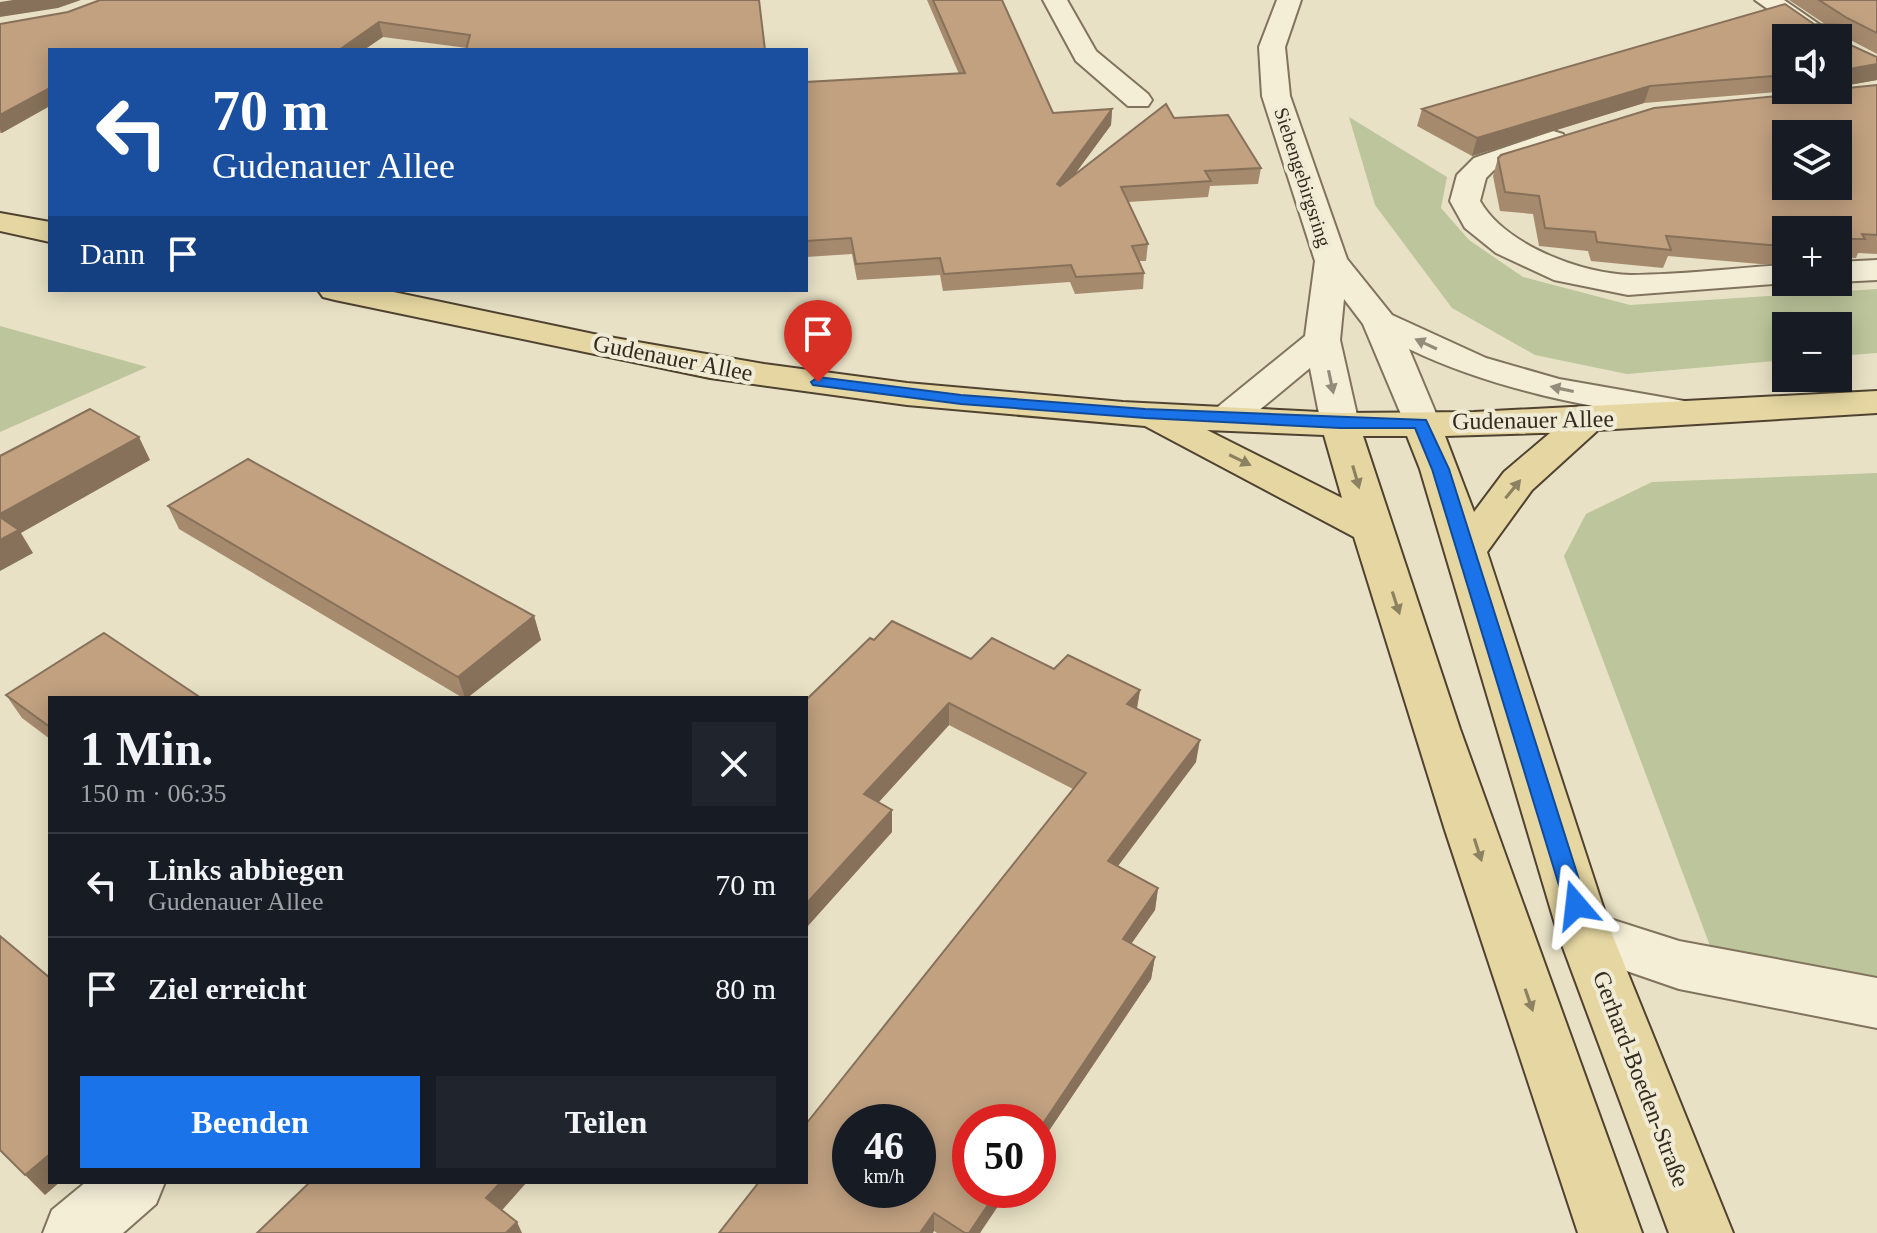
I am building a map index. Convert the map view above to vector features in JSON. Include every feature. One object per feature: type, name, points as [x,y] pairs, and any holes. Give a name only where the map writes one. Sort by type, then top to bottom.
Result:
[{"type":"main road","points":[[0,222],[48,232]]},
{"type":"main road","name":"Gudenauer Allee","points":[[345,292],[761,375],[961,400],[1145,414],[1340,424],[1586,421],[1877,402]]},
{"type":"main road","points":[[1145,414],[1371,529]]},
{"type":"main road","points":[[1466,551],[1518,481],[1586,421]]},
{"type":"main road","name":"Gerhard-Boeden-Straße","points":[[1421,423],[1440,469],[1585,934],[1701,1233]]},
{"type":"main road","points":[[1340,424],[1371,529],[1498,912],[1610,1233]]},
{"type":"street","points":[[1055,0],[1085,55],[1138,100]]},
{"type":"street","name":"Siebengebirgsring","points":[[1289,0],[1272,47],[1276,96],[1331,261],[1380,322],[1421,423]]},
{"type":"street","points":[[1767,0],[1805,24]]},
{"type":"street","points":[[1586,130],[1484,164],[1472,175],[1465,201],[1476,221],[1507,246],[1554,270],[1628,285],[1772,276]]},
{"type":"street","name":"Siebengebirgsring","points":[[1331,261],[1322,340],[1340,424]]},
{"type":"street","points":[[1852,271],[1877,270]]},
{"type":"street","points":[[1380,322],[1473,366],[1556,389],[1694,413]]},
{"type":"street","points":[[1227,418],[1322,340]]},
{"type":"street","points":[[1585,934],[1679,965],[1877,1003]]},
{"type":"street","points":[[75,1233],[132,1184]]},
{"type":"green space","points":[[1349,117],[1447,177],[1441,208],[1469,240],[1523,277],[1630,305],[1772,296],[1852,296],[1852,291],[1877,289],[1877,353],[1852,355],[1852,312],[1772,312],[1772,361],[1627,374],[1535,355],[1452,308],[1375,205]]},
{"type":"green space","points":[[0,326],[147,367],[0,432]]},
{"type":"green space","points":[[1877,473],[1877,981],[1712,951],[1564,556],[1586,514],[1652,482]]},
{"type":"building","points":[[100,0],[759,0],[765,48],[467,48],[470,35],[379,22],[342,48],[48,48],[48,89],[0,115],[0,24],[68,12]]},
{"type":"building","points":[[933,0],[1002,0],[1053,113],[1112,109],[1057,184],[1060,186],[1166,104],[1174,118],[1228,115],[1261,168],[1205,171],[1211,181],[1121,187],[1148,244],[1132,246],[1144,273],[1076,277],[1071,265],[944,274],[940,258],[856,264],[851,238],[808,241],[808,82],[965,73]]},
{"type":"building","points":[[1819,0],[1877,0],[1877,33],[1847,18]]},
{"type":"building","points":[[1785,4],[1814,24],[1772,24],[1772,76],[1650,86],[1477,138],[1422,109]]},
{"type":"building","points":[[1852,46],[1877,57],[1877,64],[1852,68]]},
{"type":"building","points":[[1877,85],[1877,235],[1862,234],[1865,239],[1852,239],[1852,216],[1772,216],[1772,245],[1666,236],[1671,250],[1597,242],[1595,232],[1545,228],[1539,196],[1505,192],[1498,158],[1501,155],[1654,108],[1772,96],[1772,104],[1852,104],[1852,88]]},
{"type":"building","points":[[90,409],[139,437],[0,514],[0,456]]},
{"type":"building","points":[[248,459],[534,616],[458,677],[168,506]]},
{"type":"building","points":[[0,517],[19,530],[0,540]]},
{"type":"building","points":[[892,621],[971,659],[992,638],[1054,669],[1068,655],[1140,690],[1127,704],[1200,740],[1108,861],[1158,888],[1123,939],[1155,957],[1056,1104],[952,1104],[952,1208],[986,1208],[969,1233],[934,1213],[920,1233],[719,1233],[757,1184],[808,1184],[808,1121],[1086,773],[949,703],[864,794],[892,810],[808,902],[808,698]]},
{"type":"building","points":[[104,633],[198,696],[48,696],[48,726],[6,695]]},
{"type":"building","points":[[0,936],[48,976],[48,1156],[25,1175],[0,1150]]},
{"type":"building","points":[[308,1184],[499,1184],[486,1198],[517,1222],[506,1233],[257,1233]]},
{"type":"route","points":[[818,382],[961,400],[1145,414],[1340,424],[1421,423],[1440,469],[1576,905]]}]
